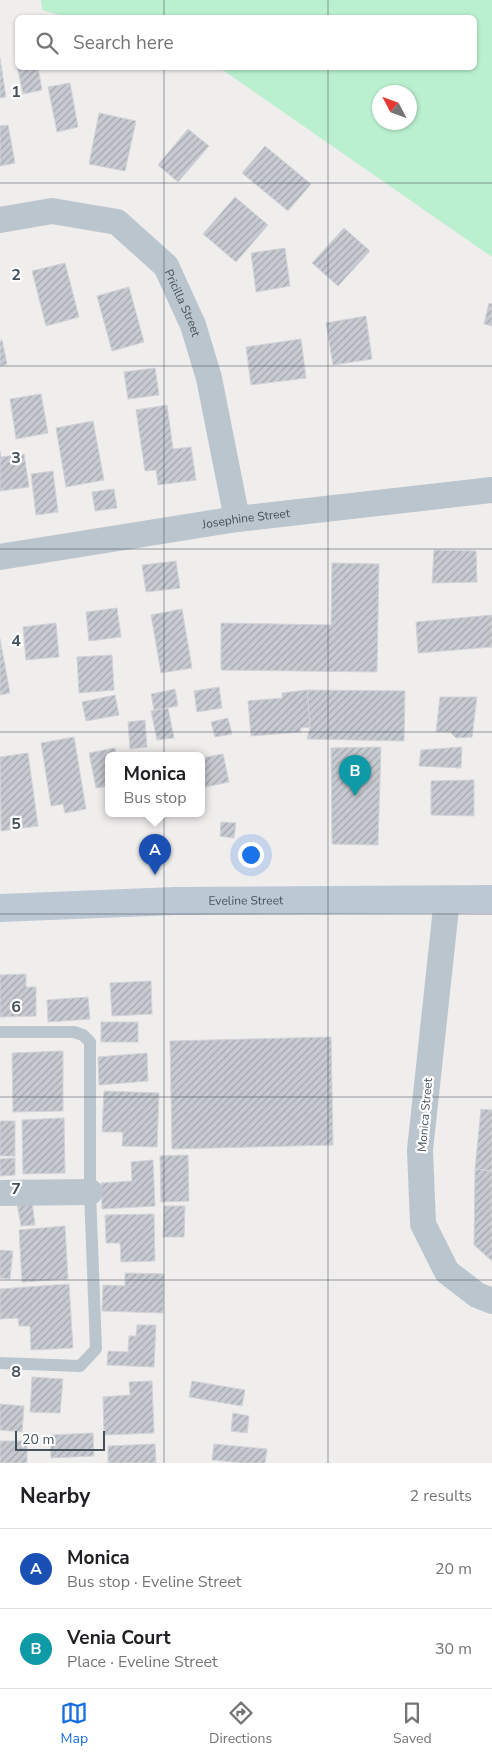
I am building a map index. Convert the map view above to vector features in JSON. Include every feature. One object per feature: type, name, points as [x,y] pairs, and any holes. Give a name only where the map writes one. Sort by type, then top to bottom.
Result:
[{"type":"street","name":"Pricilla Street","points":[[0,220],[52,211],[117,222],[166,266],[192,325],[209,378],[237,519]]},
{"type":"street","name":"Josephine Street","points":[[0,557],[237,519],[492,490]]},
{"type":"street","name":"Monica Street","points":[[447,899],[420,1150],[423,1224],[447,1272],[477,1295],[492,1301]]},
{"type":"street","name":"Eveline Street","points":[[0,908],[175,901],[492,899]]},
{"type":"street","points":[[0,1193],[90,1192]]},
{"type":"lane","points":[[0,1032],[74,1032],[83,1035],[90,1042],[90,1192],[96,1349],[80,1366],[0,1363]]},
{"type":"green space","points":[[41,0],[492,0],[492,257],[223,70],[477,70],[477,15],[60,15],[42,10]]},
{"type":"building","points":[[0,58],[6,97],[0,98]]},
{"type":"building","points":[[18,70],[38,70],[42,90],[23,94]]},
{"type":"building","points":[[70,83],[78,127],[57,132],[48,87]]},
{"type":"building","points":[[99,113],[136,121],[125,171],[89,164]]},
{"type":"building","points":[[8,125],[15,163],[0,166],[0,126]]},
{"type":"building","points":[[188,129],[209,146],[178,182],[158,165]]},
{"type":"building","points":[[265,146],[311,184],[288,211],[242,173]]},
{"type":"building","points":[[235,197],[268,225],[236,262],[203,234]]},
{"type":"building","points":[[344,228],[370,251],[338,286],[312,263]]},
{"type":"building","points":[[285,248],[290,286],[256,292],[251,253]]},
{"type":"building","points":[[65,263],[79,317],[46,326],[32,271]]},
{"type":"building","points":[[129,287],[144,342],[112,351],[97,296]]},
{"type":"building","points":[[489,303],[492,304],[492,326],[484,324]]},
{"type":"building","points":[[366,316],[372,359],[333,365],[326,323]]},
{"type":"building","points":[[301,339],[306,378],[251,385],[246,347]]},
{"type":"building","points":[[2,340],[7,364],[0,366],[0,341]]},
{"type":"building","points":[[155,368],[159,395],[128,399],[124,372]]},
{"type":"building","points":[[41,394],[48,433],[16,439],[10,399]]},
{"type":"building","points":[[167,405],[173,449],[191,447],[196,480],[158,485],[156,470],[145,471],[136,410]]},
{"type":"building","points":[[93,421],[104,480],[66,487],[56,428]]},
{"type":"building","points":[[0,451],[1,457],[24,454],[29,487],[0,491]]},
{"type":"building","points":[[53,471],[58,512],[36,515],[31,474]]},
{"type":"building","points":[[114,489],[117,508],[95,511],[92,492]]},
{"type":"building","points":[[434,550],[476,551],[477,582],[432,583]]},
{"type":"building","points":[[176,561],[180,588],[146,592],[142,565]]},
{"type":"building","points":[[332,563],[379,564],[377,672],[221,670],[221,623],[331,625]]},
{"type":"building","points":[[117,608],[121,637],[89,641],[86,612]]},
{"type":"building","points":[[182,609],[192,668],[161,673],[151,615]]},
{"type":"building","points":[[492,615],[492,647],[418,653],[416,622]]},
{"type":"building","points":[[56,623],[59,657],[26,660],[23,627]]},
{"type":"building","points":[[0,639],[10,693],[0,695]]},
{"type":"building","points":[[112,655],[114,690],[79,693],[77,657]]},
{"type":"building","points":[[219,687],[222,708],[197,712],[194,691]]},
{"type":"building","points":[[175,689],[178,706],[154,710],[151,694]]},
{"type":"building","points":[[307,690],[405,691],[404,741],[307,739],[310,727]]},
{"type":"building","points":[[307,690],[310,727],[300,728],[301,732],[251,736],[248,701],[282,698],[282,693]]},
{"type":"building","points":[[115,695],[119,715],[86,721],[82,702]]},
{"type":"building","points":[[440,697],[477,697],[472,737],[456,738],[450,732],[436,732]]},
{"type":"building","points":[[168,708],[174,738],[157,740],[151,711]]},
{"type":"building","points":[[228,718],[232,734],[215,737],[211,722]]},
{"type":"building","points":[[145,720],[147,747],[130,749],[128,722]]},
{"type":"building","points":[[74,737],[86,809],[65,813],[63,804],[51,806],[41,743]]},
{"type":"building","points":[[381,747],[378,845],[332,844],[331,748]]},
{"type":"building","points":[[462,747],[461,768],[419,766],[421,750]]},
{"type":"building","points":[[115,748],[116,752],[105,752],[105,787],[96,788],[89,753]]},
{"type":"building","points":[[28,753],[38,826],[1,831],[0,757]]},
{"type":"building","points":[[223,754],[229,782],[205,787],[205,757]]},
{"type":"building","points":[[474,780],[474,816],[431,815],[431,781]]},
{"type":"building","points":[[221,822],[236,823],[234,838],[220,836]]},
{"type":"building","points":[[26,974],[26,987],[36,987],[36,1016],[0,1017],[0,975]]},
{"type":"building","points":[[151,981],[152,1014],[112,1016],[110,983]]},
{"type":"building","points":[[88,997],[90,1019],[48,1022],[47,1000]]},
{"type":"building","points":[[101,1022],[138,1022],[138,1042],[101,1042]]},
{"type":"building","points":[[331,1037],[333,1145],[172,1149],[170,1041]]},
{"type":"building","points":[[63,1051],[63,1111],[13,1112],[12,1053]]},
{"type":"building","points":[[147,1053],[148,1081],[99,1085],[98,1057]]},
{"type":"building","points":[[104,1091],[159,1093],[157,1147],[122,1146],[123,1132],[102,1132]]},
{"type":"building","points":[[481,1109],[492,1110],[492,1171],[475,1169]]},
{"type":"building","points":[[64,1118],[65,1173],[23,1174],[22,1120]]},
{"type":"building","points":[[0,1121],[15,1121],[15,1156],[0,1156]]},
{"type":"building","points":[[188,1155],[189,1201],[161,1202],[160,1156]]},
{"type":"building","points":[[15,1158],[15,1175],[0,1176],[0,1159]]},
{"type":"building","points":[[153,1160],[155,1206],[102,1209],[101,1183],[132,1181],[131,1162]]},
{"type":"building","points":[[475,1169],[492,1171],[492,1261],[474,1245]]},
{"type":"building","points":[[32,1202],[35,1225],[21,1226],[17,1204]]},
{"type":"building","points":[[164,1206],[185,1206],[184,1237],[163,1237]]},
{"type":"building","points":[[154,1214],[155,1261],[121,1262],[120,1243],[106,1243],[105,1215]]},
{"type":"building","points":[[65,1226],[68,1279],[22,1282],[19,1230]]},
{"type":"building","points":[[0,1250],[13,1251],[10,1279],[0,1278]]},
{"type":"building","points":[[125,1273],[164,1274],[163,1313],[102,1311],[103,1285],[125,1286]]},
{"type":"building","points":[[69,1284],[73,1348],[31,1350],[30,1326],[19,1326],[18,1318],[0,1319],[0,1289]]},
{"type":"building","points":[[137,1325],[156,1325],[154,1367],[107,1365],[108,1351],[128,1352],[129,1336],[136,1336]]},
{"type":"building","points":[[32,1377],[63,1379],[60,1413],[30,1412]]},
{"type":"building","points":[[152,1381],[154,1433],[104,1435],[103,1397],[130,1395],[129,1382]]},
{"type":"building","points":[[192,1381],[245,1390],[242,1406],[189,1397]]},
{"type":"building","points":[[0,1404],[24,1406],[22,1432],[0,1430]]},
{"type":"building","points":[[233,1413],[249,1416],[247,1433],[231,1431]]},
{"type":"building","points":[[93,1433],[94,1456],[51,1458],[50,1435]]},
{"type":"building","points":[[0,1441],[27,1441],[27,1463],[0,1463]]},
{"type":"building","points":[[155,1444],[156,1463],[108,1463],[108,1446]]},
{"type":"building","points":[[214,1444],[267,1449],[265,1463],[212,1460]]},
{"type":"place","name":"Venia Court","points":[[355,796]]},
{"type":"place","name":"Monica","points":[[155,875]]}]
